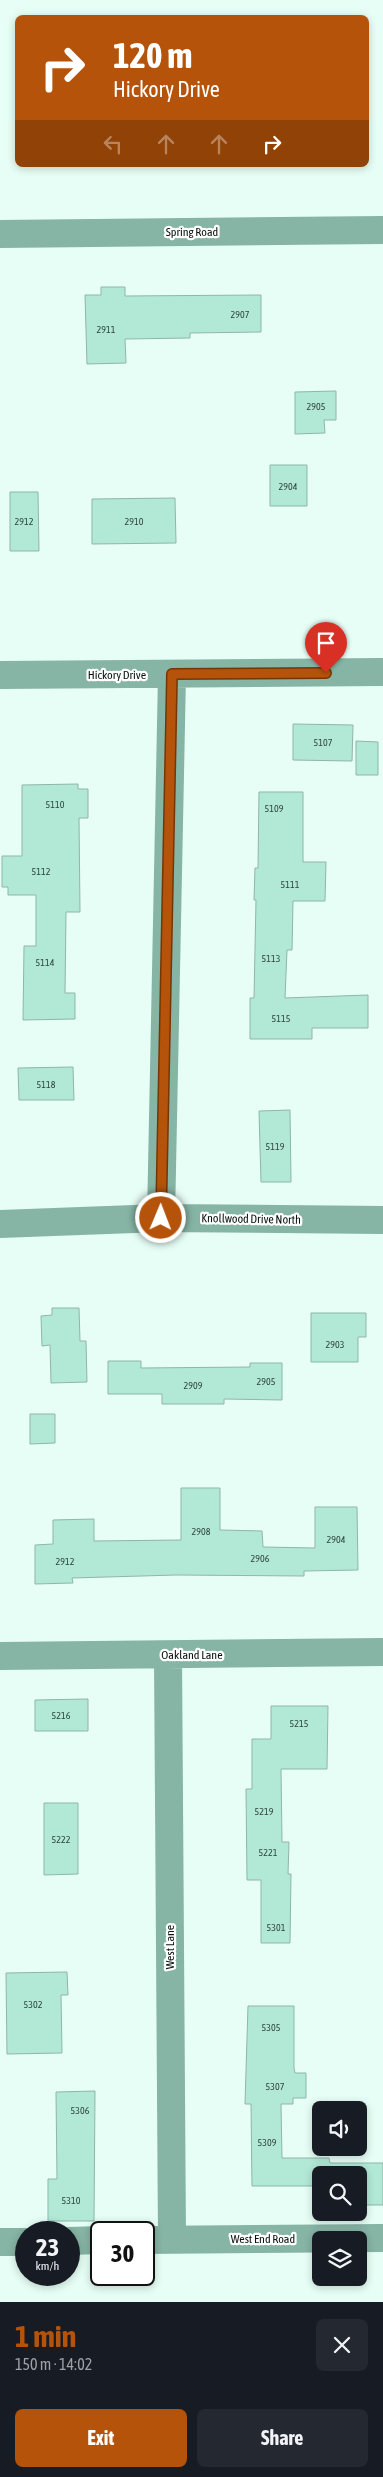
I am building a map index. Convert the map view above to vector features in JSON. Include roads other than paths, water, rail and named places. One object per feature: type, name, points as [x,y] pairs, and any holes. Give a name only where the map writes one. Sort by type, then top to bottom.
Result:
[{"type":"street","name":"Spring Road","points":[[0,234],[383,230]]},
{"type":"street","name":"Hickory Drive","points":[[0,675],[383,672]]},
{"type":"street","points":[[161,1218],[172,674]]},
{"type":"street","name":"Knollwood Drive North","points":[[0,1224],[161,1218],[383,1220]]},
{"type":"street","name":"Oakland Lane","points":[[0,1656],[383,1652]]},
{"type":"street","name":"West Lane","points":[[168,1655],[172,2239]]},
{"type":"street","name":"West End Road","points":[[155,2240],[383,2238]]},
{"type":"street","points":[[0,2242],[15,2242]]}]
